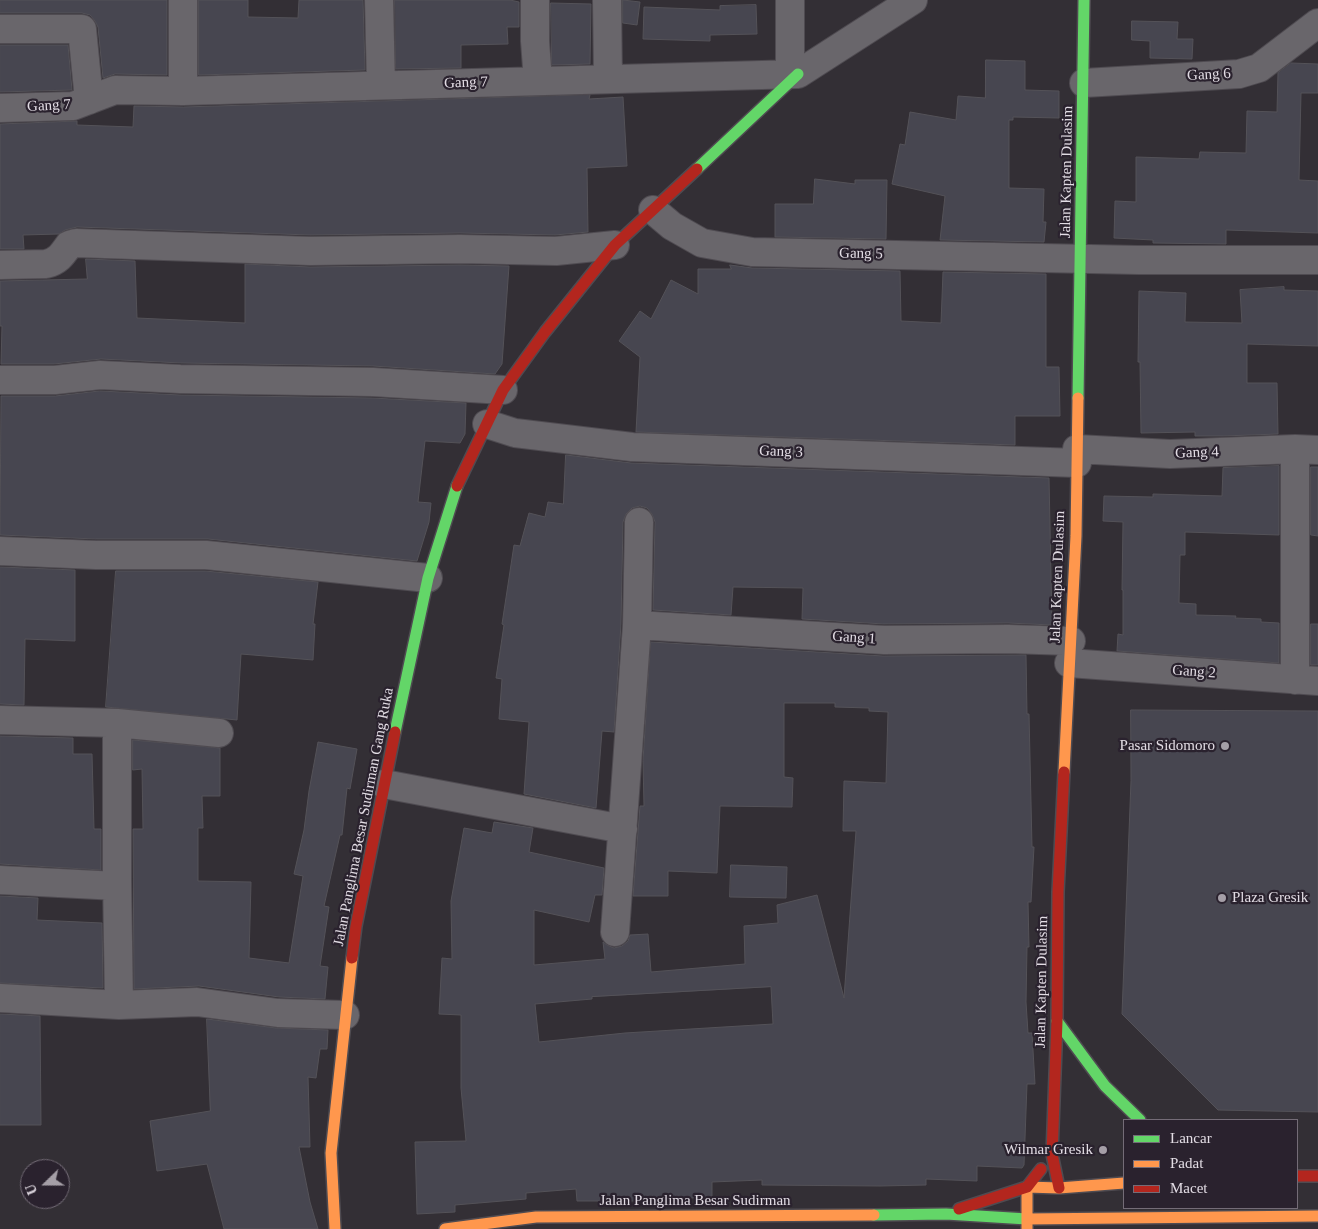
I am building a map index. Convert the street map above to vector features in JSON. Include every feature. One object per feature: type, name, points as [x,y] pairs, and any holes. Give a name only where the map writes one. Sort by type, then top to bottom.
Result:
[{"type":"main road","name":"Jalan Kapten Dulasim","points":[[1059,1215],[1059,1188],[1052,1154],[1057,1021],[1058,892],[1076,536],[1084,0]]},
{"type":"main road","name":"Jalan Panglima Besar Sudirman Gang Ruka","points":[[335,1229],[331,1153],[356,926],[428,578],[454,490],[503,390],[545,332],[616,246],[794,74]]},
{"type":"main road","points":[[1057,1021],[1102,1082],[1139,1119]]},
{"type":"main road","points":[[1027,1224],[1027,1187],[1052,1154]]},
{"type":"main road","points":[[1298,1176],[1318,1176]]},
{"type":"main road","points":[[1027,1187],[1059,1188],[1123,1184]]},
{"type":"main road","name":"Jalan Panglima Besar Sudirman","points":[[946,1214],[1027,1187]]},
{"type":"main road","name":"Jalan Panglima Besar Sudirman","points":[[445,1229],[536,1223],[946,1214],[1027,1224],[1059,1215],[1318,1216]]},
{"type":"street","points":[[183,0],[183,91]]},
{"type":"street","points":[[379,0],[381,85]]},
{"type":"street","points":[[535,0],[538,81]]},
{"type":"street","points":[[607,0],[608,79]]},
{"type":"street","points":[[790,0],[794,74],[913,0]]},
{"type":"street","name":"Gang 6","points":[[1084,83],[1239,74],[1259,68],[1318,23]]},
{"type":"street","points":[[0,29],[82,28],[89,100]]},
{"type":"street","name":"Gang 7","points":[[0,108],[73,106],[115,90],[183,91],[794,74]]},
{"type":"street","name":"Gang 5","points":[[653,210],[672,226],[702,243],[752,252],[1080,258]]},
{"type":"street","points":[[0,265],[46,264],[59,259],[69,245],[76,244],[310,251],[556,250],[616,246]]},
{"type":"street","points":[[1080,258],[1138,260],[1318,260]]},
{"type":"street","points":[[0,380],[55,380],[100,375],[180,379],[373,382],[503,390]]},
{"type":"street","name":"Gang 3","points":[[487,424],[514,433],[632,447],[1077,456]]},
{"type":"street","points":[[1306,450],[1306,680]]},
{"type":"street","name":"Gang 4","points":[[1077,456],[1306,450]]},
{"type":"street","points":[[615,932],[637,625],[639,522]]},
{"type":"street","points":[[0,551],[96,556],[206,555],[428,578]]},
{"type":"street","name":"Gang 1","points":[[637,625],[884,640],[1008,639],[1070,652]]},
{"type":"street","name":"Gang 2","points":[[1070,652],[1306,680]]},
{"type":"street","points":[[0,720],[117,723],[219,733]]},
{"type":"street","points":[[117,723],[119,1005]]},
{"type":"street","points":[[384,784],[622,829]]},
{"type":"street","points":[[0,880],[117,886]]},
{"type":"street","points":[[0,998],[119,1005],[197,1002],[278,1013],[345,1015]]},
{"type":"building","points":[[0,0],[167,0],[167,75],[115,74],[103,78],[98,27],[90,15],[82,13],[0,13]]},
{"type":"building","points":[[199,0],[248,0],[248,17],[298,18],[299,0],[363,0],[365,70],[199,75]]},
{"type":"building","points":[[395,0],[510,0],[519,2],[519,27],[507,27],[508,44],[461,45],[461,68],[396,69]]},
{"type":"building","points":[[623,0],[640,2],[637,25],[623,23]]},
{"type":"building","points":[[551,3],[591,4],[590,64],[552,65]]},
{"type":"building","points":[[756,5],[757,34],[710,35],[710,41],[643,39],[644,7],[720,10],[720,6]]},
{"type":"building","points":[[1132,21],[1178,22],[1177,39],[1193,39],[1192,59],[1150,58],[1150,41],[1132,40]]},
{"type":"building","points":[[0,45],[68,45],[72,90],[0,92]]},
{"type":"building","points":[[986,60],[1025,61],[1025,90],[1059,91],[1059,118],[1013,117],[1013,120],[1009,120],[1009,188],[1044,189],[1043,222],[1046,222],[1044,242],[940,240],[945,196],[892,184],[900,144],[905,145],[910,112],[956,120],[958,96],[985,98]]},
{"type":"building","points":[[1291,63],[1318,64],[1318,93],[1301,93],[1299,180],[1318,181],[1318,233],[1226,230],[1226,244],[1153,243],[1153,240],[1114,238],[1115,201],[1136,202],[1136,157],[1199,159],[1200,152],[1246,153],[1247,111],[1277,112],[1278,73]]},
{"type":"building","points":[[590,95],[589,99],[623,97],[627,166],[587,168],[588,232],[555,235],[460,233],[310,235],[77,227],[65,230],[59,234],[23,235],[24,249],[0,249],[0,124],[77,121],[77,125],[133,127],[134,106],[183,107]]},
{"type":"building","points":[[815,179],[855,184],[855,180],[887,180],[886,239],[775,237],[775,204],[813,204]]},
{"type":"building","points":[[86,259],[135,261],[137,318],[245,323],[245,264],[310,267],[509,266],[502,364],[495,374],[373,366],[181,363],[101,359],[54,364],[1,364],[0,281],[87,279]]},
{"type":"building","points":[[730,265],[752,268],[900,271],[901,321],[941,323],[943,272],[1046,274],[1046,367],[1059,367],[1060,416],[1015,416],[1015,445],[636,432],[640,357],[619,341],[640,311],[651,319],[671,280],[698,294],[698,269],[731,269]]},
{"type":"building","points":[[1284,287],[1284,290],[1318,291],[1318,346],[1247,344],[1247,383],[1277,383],[1278,434],[1195,436],[1195,432],[1141,433],[1140,362],[1138,362],[1139,291],[1186,293],[1185,322],[1242,323],[1240,290]]},
{"type":"building","points":[[100,391],[180,395],[372,398],[466,403],[465,434],[460,443],[425,441],[418,502],[431,503],[429,522],[417,561],[208,539],[96,539],[0,535],[1,396],[55,396]]},
{"type":"building","points":[[566,455],[631,463],[1049,478],[1052,625],[1008,623],[884,624],[802,619],[803,588],[733,587],[731,615],[653,610],[655,522],[647,508],[640,506],[632,508],[626,514],[623,522],[621,624],[614,732],[602,731],[596,808],[524,794],[529,722],[499,719],[502,679],[496,678],[504,625],[502,624],[514,545],[520,546],[529,513],[545,517],[548,502],[563,504]]},
{"type":"building","points":[[1279,466],[1279,535],[1185,532],[1185,555],[1180,555],[1179,603],[1196,604],[1196,615],[1236,616],[1235,618],[1261,619],[1261,622],[1279,623],[1279,663],[1117,651],[1118,634],[1123,635],[1123,522],[1103,521],[1104,496],[1153,497],[1153,494],[1222,496],[1223,468]]},
{"type":"building","points":[[1311,467],[1318,467],[1318,536],[1311,535]]},
{"type":"building","points":[[0,567],[75,570],[75,641],[25,639],[24,705],[0,704]]},
{"type":"building","points":[[116,571],[205,571],[318,582],[313,624],[315,624],[313,660],[241,654],[237,720],[106,707]]},
{"type":"building","points":[[1311,624],[1318,624],[1318,665],[1311,665]]},
{"type":"building","points":[[651,642],[883,656],[1026,655],[1032,847],[1034,847],[1031,902],[1028,902],[1029,947],[1027,947],[1026,1002],[1028,1033],[1032,1033],[1035,1084],[1027,1084],[1024,1165],[1022,1168],[977,1166],[977,1181],[926,1179],[926,1185],[762,1185],[762,1180],[712,1182],[712,1197],[633,1201],[577,1201],[576,1189],[526,1193],[526,1199],[455,1205],[455,1212],[417,1214],[415,1142],[466,1141],[461,1088],[461,1015],[439,1014],[442,958],[452,959],[451,901],[464,828],[492,833],[494,822],[533,828],[529,852],[604,868],[602,895],[595,895],[589,922],[534,910],[534,965],[605,959],[603,942],[614,948],[622,946],[628,941],[630,935],[648,934],[651,972],[745,964],[744,926],[778,923],[777,905],[817,895],[844,998],[856,831],[843,831],[844,781],[886,783],[888,712],[869,711],[869,708],[835,707],[835,703],[784,703],[784,777],[793,778],[792,807],[720,806],[717,873],[668,871],[668,896],[633,896],[640,806],[644,806],[643,761]],"holes":[[[771,987],[773,1024],[625,1033],[539,1042],[535,1004],[592,999],[592,997]]]},
{"type":"building","name":"Plaza Gresik","points":[[1131,710],[1318,711],[1318,1112],[1218,1110],[1122,1014],[1131,781]]},
{"type":"building","points":[[0,736],[73,738],[73,754],[92,754],[94,829],[101,829],[101,870],[0,864]]},
{"type":"building","points":[[133,740],[220,748],[220,796],[202,796],[203,828],[198,828],[198,881],[251,882],[249,958],[289,963],[303,876],[294,874],[304,830],[318,742],[357,749],[350,789],[347,788],[342,835],[340,835],[324,906],[329,907],[320,966],[328,967],[325,999],[279,997],[199,986],[134,989],[133,829],[143,829],[142,769],[133,770]]},
{"type":"building","points":[[731,865],[787,867],[786,898],[730,897]]},
{"type":"building","points":[[0,896],[38,898],[37,920],[102,923],[103,988],[0,983]]},
{"type":"building","points":[[0,1014],[40,1016],[41,1125],[0,1125]]},
{"type":"building","points":[[207,1019],[276,1028],[328,1030],[327,1049],[320,1049],[316,1078],[308,1077],[310,1147],[299,1147],[310,1202],[318,1229],[224,1229],[207,1164],[157,1171],[150,1121],[210,1111]]},
{"type":"traffic: fast","points":[[1078,398],[1084,0]]},
{"type":"traffic: fast","points":[[697,169],[798,74]]},
{"type":"traffic: fast","points":[[395,732],[428,578],[457,486]]},
{"type":"traffic: fast","points":[[1057,1021],[1105,1086],[1139,1119]]},
{"type":"traffic: fast","points":[[874,1215],[946,1214],[1027,1219]]},
{"type":"traffic: slow","points":[[1064,772],[1076,536],[1078,398]]},
{"type":"traffic: slow","points":[[335,1229],[331,1153],[352,958]]},
{"type":"traffic: slow","points":[[1027,1229],[1027,1187],[1059,1188],[1123,1183]]},
{"type":"traffic: slow","points":[[445,1229],[536,1217],[874,1215]]},
{"type":"traffic: slow","points":[[1027,1219],[1318,1216]]},
{"type":"traffic: jam","points":[[457,486],[503,390],[545,332],[615,245],[697,169]]},
{"type":"traffic: jam","points":[[352,958],[356,926],[395,732]]},
{"type":"traffic: jam","points":[[1059,1188],[1052,1154],[1057,1021],[1058,892],[1064,772]]},
{"type":"traffic: jam","points":[[959,1209],[1027,1187],[1041,1169]]},
{"type":"traffic: jam","points":[[1298,1176],[1318,1176]]},
{"type":"place","name":"Pasar Sidomoro","points":[[1225,746]]},
{"type":"place","name":"Plaza Gresik","points":[[1222,898]]},
{"type":"place","name":"Wilmar Gresik","points":[[1103,1150]]}]
